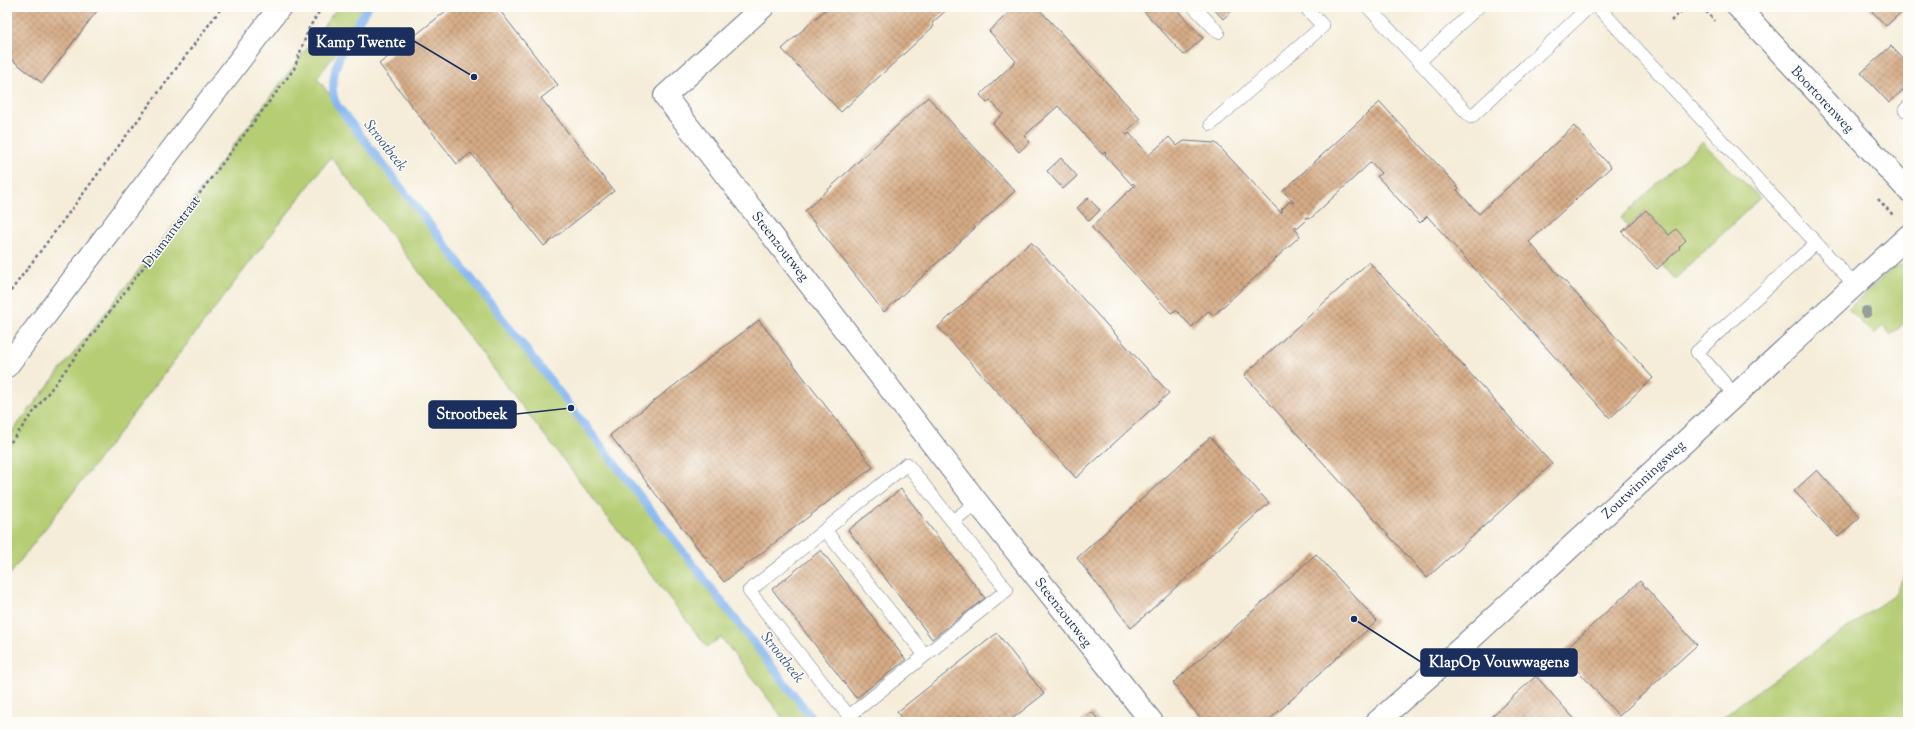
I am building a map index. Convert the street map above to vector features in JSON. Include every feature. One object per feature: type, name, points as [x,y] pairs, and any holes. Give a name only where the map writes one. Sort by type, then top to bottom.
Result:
[{"type":"street","points":[[7,366],[280,7]]},
{"type":"street","name":"Steenzoutweg","points":[[763,7],[665,96],[977,502],[1152,722]]},
{"type":"street","name":"Boortorenweg","points":[[1738,7],[1908,190]]},
{"type":"street","name":"Zoutwinningsweg","points":[[1377,722],[1460,649],[1734,394],[1908,236]]},
{"type":"lane","points":[[1194,7],[1218,32]]},
{"type":"lane","points":[[1211,124],[1323,26],[1308,10],[1311,7]]},
{"type":"lane","points":[[1368,7],[1471,117],[1589,7]]},
{"type":"lane","points":[[1419,62],[1478,7]]},
{"type":"lane","points":[[1598,7],[1855,285]]},
{"type":"lane","points":[[1734,394],[1697,352],[1816,243]]},
{"type":"lane","points":[[907,464],[953,521],[1007,590],[849,716],[749,591],[907,464]]},
{"type":"lane","points":[[953,521],[977,502]]},
{"type":"lane","points":[[825,530],[925,655]]},
{"type":"path","points":[[7,296],[222,7]]},
{"type":"path","name":"Diamantstraat","points":[[7,447],[294,69],[309,28],[322,7]]},
{"type":"path","points":[[1671,21],[1686,7]]},
{"type":"green space","points":[[338,7],[370,7],[317,78],[729,617],[812,722],[786,722],[721,637],[707,647],[331,157],[7,578],[7,438],[157,247]]},
{"type":"green space","points":[[1702,142],[1760,198],[1675,279],[1621,218]]},
{"type":"green space","points":[[1908,262],[1908,327],[1904,323],[1891,335],[1883,326],[1874,334],[1848,309],[1892,269]]},
{"type":"green space","points":[[1908,569],[1908,722],[1834,722],[1829,718],[1826,722],[1718,722],[1741,703],[1894,595]]},
{"type":"building","points":[[7,7],[100,7],[42,83],[7,56]]},
{"type":"building","points":[[451,7],[497,7],[558,85],[541,98],[614,191],[544,246],[471,153],[457,164],[379,64]]},
{"type":"building","points":[[828,7],[950,7],[932,23],[934,26],[841,112],[782,49]]},
{"type":"building","points":[[1015,7],[1037,7],[1140,119],[1125,133],[1127,135],[1129,133],[1149,155],[1169,137],[1177,146],[1184,141],[1216,143],[1281,213],[1283,211],[1281,210],[1290,201],[1292,203],[1294,202],[1283,191],[1380,102],[1459,188],[1457,190],[1479,214],[1574,126],[1611,167],[1529,242],[1653,378],[1610,418],[1427,216],[1420,223],[1377,176],[1381,173],[1371,162],[1310,219],[1307,217],[1305,218],[1307,220],[1298,228],[1296,226],[1295,228],[1300,236],[1214,315],[1208,311],[1192,327],[1176,310],[1171,313],[1091,227],[1135,185],[1133,183],[1132,185],[1105,155],[1106,153],[1105,152],[1102,154],[1058,106],[1024,136],[1030,142],[1019,152],[993,123],[1003,114],[990,100],[987,103],[980,95],[1016,61],[989,31]]},
{"type":"building","points":[[1140,7],[1174,7],[1203,38],[1184,55]]},
{"type":"building","points":[[1212,7],[1236,7],[1223,19]]},
{"type":"building","points":[[1868,7],[1907,7],[1886,26]]},
{"type":"building","points":[[1891,46],[1908,64],[1908,85],[1889,103],[1861,73]]},
{"type":"building","points":[[928,97],[1015,191],[884,312],[805,211]]},
{"type":"building","points":[[1061,158],[1077,176],[1063,189],[1047,171]]},
{"type":"building","points":[[1088,198],[1100,210],[1089,221],[1077,208]]},
{"type":"building","points":[[1646,210],[1669,235],[1676,229],[1686,240],[1679,247],[1680,248],[1657,269],[1622,232]]},
{"type":"building","points":[[1031,242],[1169,393],[1076,478],[938,327]]},
{"type":"building","points":[[1369,262],[1552,464],[1427,578],[1244,375]]},
{"type":"building","points":[[759,320],[873,467],[724,582],[610,435]]},
{"type":"building","points":[[1210,437],[1269,503],[1131,628],[1077,558]]},
{"type":"building","points":[[1817,470],[1860,517],[1838,537],[1794,491]]},
{"type":"building","points":[[901,489],[985,598],[932,639],[848,530]]},
{"type":"building","points":[[821,550],[906,660],[856,698],[772,589]]},
{"type":"building","points":[[1316,554],[1377,621],[1267,722],[1203,722],[1173,683]]},
{"type":"building","points":[[1640,581],[1697,645],[1619,716],[1562,653]]},
{"type":"building","points":[[997,633],[1044,694],[1008,722],[904,722],[897,712]]},
{"type":"building","points":[[1536,676],[1577,722],[1485,722]]},
{"type":"building","points":[[1092,712],[1100,722],[1080,722]]},
{"type":"waterway","name":"Strootbeek","points":[[368,7],[347,41],[336,68],[333,81],[333,94],[337,105],[815,722]]},
{"type":"place","name":"Kamp Twente","points":[[474,77]]},
{"type":"place","name":"Strootbeek","points":[[571,408]]},
{"type":"place","name":"KlapOp Vouwwagens","points":[[1354,619]]}]
